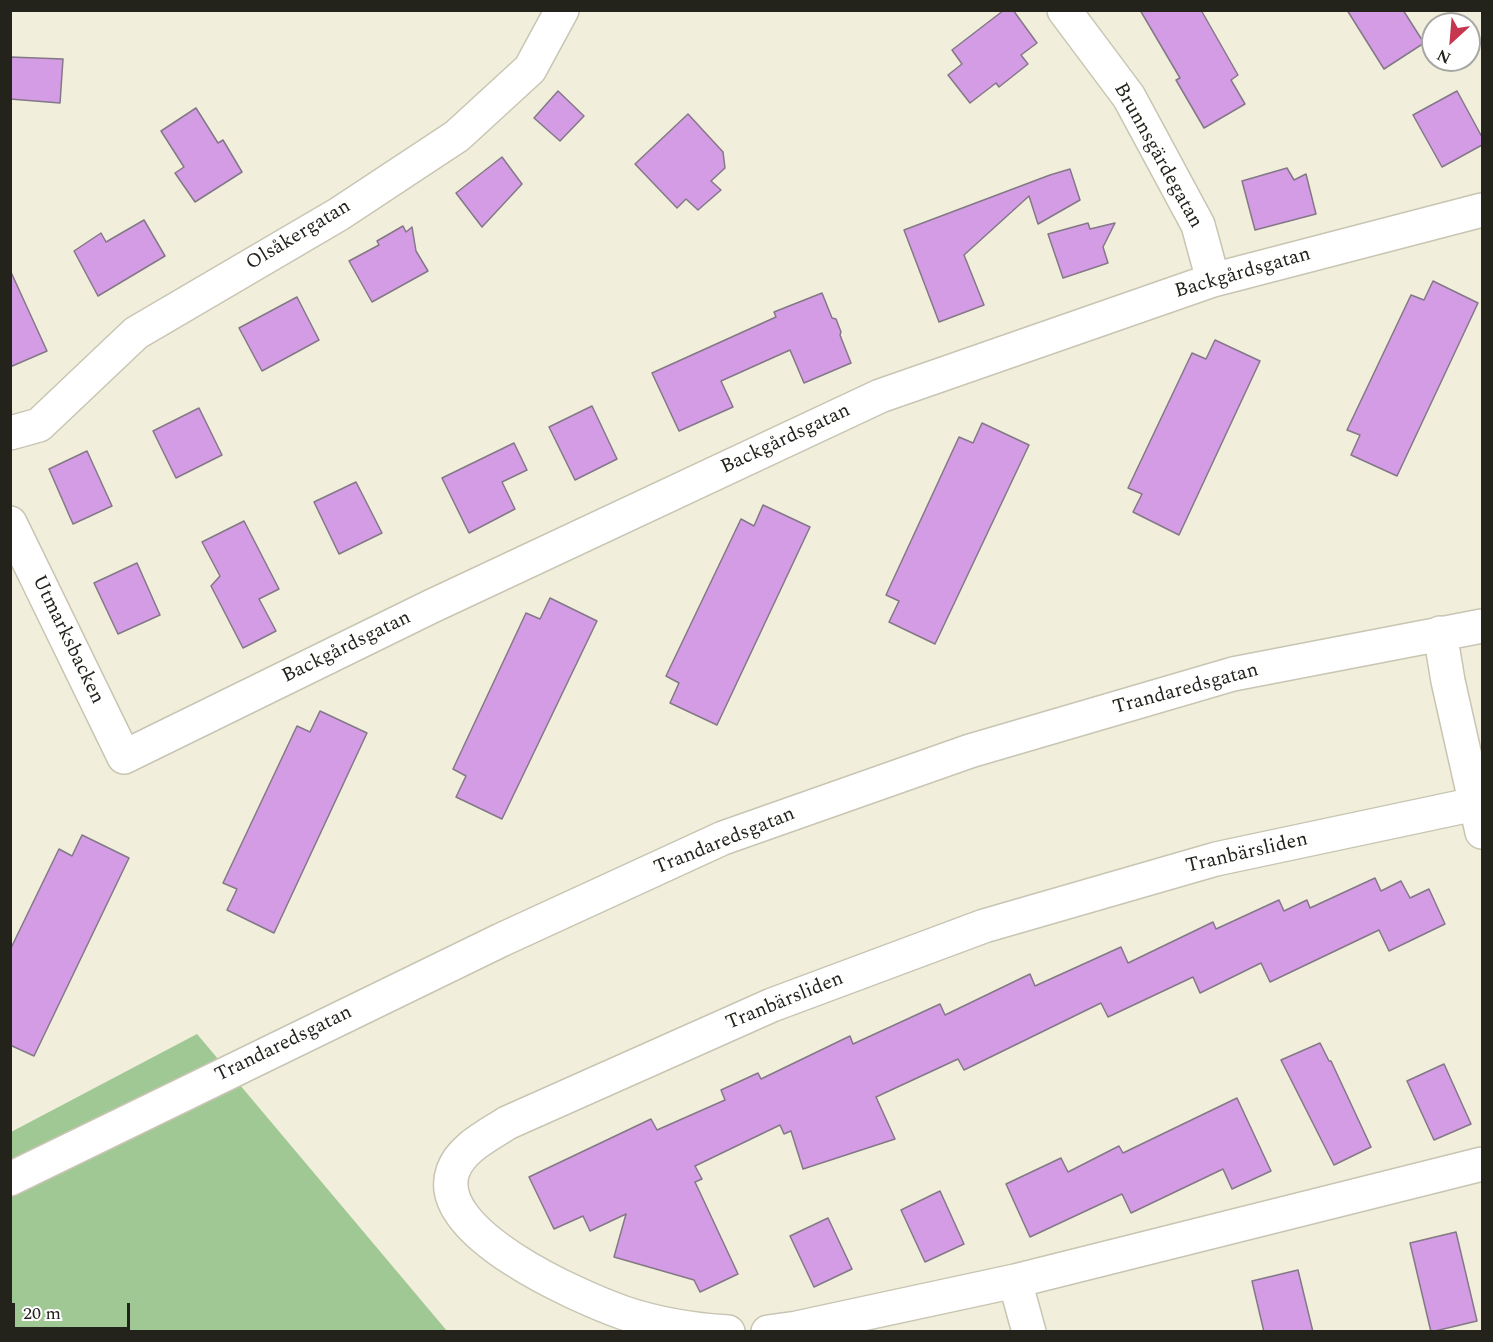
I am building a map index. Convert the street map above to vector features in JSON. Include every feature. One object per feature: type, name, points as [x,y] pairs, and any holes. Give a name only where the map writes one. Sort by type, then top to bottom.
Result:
[{"type":"street","name":"Olsåkergatan","points":[[10,433],[39,425],[136,333],[339,214],[458,136],[530,69],[562,10]]},
{"type":"street","name":"Brunnsgärdegatan","points":[[1064,10],[1129,96],[1198,225],[1213,280]]},
{"type":"street","name":"Backgårdsgatan","points":[[124,757],[440,602],[880,396],[1213,280],[1482,210]]},
{"type":"street","name":"Utmarksbacken","points":[[10,523],[124,757]]},
{"type":"street","name":"Trandaredsgatan","points":[[10,1179],[491,945],[723,838],[970,752],[1233,674],[1482,626]]},
{"type":"street","points":[[1440,633],[1479,818]]},
{"type":"street","name":"Tranbärsliden","points":[[728,1332],[706,1331],[660,1323],[624,1313],[539,1275],[510,1258],[466,1221],[457,1207],[451,1188],[453,1171],[462,1157],[478,1141],[507,1123],[772,1005],[984,926],[1216,859],[1479,818]]},
{"type":"street","points":[[768,1332],[797,1328],[1015,1281],[1482,1164]]},
{"type":"street","points":[[1015,1281],[1029,1332]]},
{"type":"green space","points":[[197,1034],[447,1331],[11,1332],[11,1132]]},
{"type":"building","points":[[1004,10],[1013,10],[1037,43],[1021,55],[1028,64],[999,87],[996,83],[970,103],[948,75],[962,64],[952,50]]},
{"type":"building","points":[[1140,10],[1201,10],[1238,75],[1231,80],[1245,104],[1204,128],[1176,80],[1180,78]]},
{"type":"building","points":[[1347,10],[1403,10],[1421,38],[1421,45],[1384,69]]},
{"type":"building","points":[[10,57],[63,59],[60,103],[10,99]]},
{"type":"building","points":[[558,91],[584,116],[560,141],[534,118]]},
{"type":"building","points":[[1457,91],[1482,137],[1482,145],[1442,167],[1413,115]]},
{"type":"building","points":[[196,108],[218,143],[223,140],[242,172],[195,202],[175,173],[184,167],[161,131]]},
{"type":"building","points":[[688,114],[723,152],[725,168],[711,181],[721,190],[698,210],[686,199],[677,208],[635,164]]},
{"type":"building","points":[[502,157],[522,184],[482,227],[456,193]]},
{"type":"building","points":[[1287,168],[1294,180],[1306,174],[1316,214],[1255,230],[1242,181]]},
{"type":"building","points":[[1070,169],[1080,200],[1038,224],[1029,196],[964,255],[984,305],[939,322],[904,230]]},
{"type":"building","points":[[144,220],[165,256],[98,296],[74,251],[101,233],[106,242]]},
{"type":"building","points":[[1088,223],[1090,229],[1115,223],[1103,247],[1108,263],[1063,278],[1048,234]]},
{"type":"building","points":[[403,226],[406,232],[412,227],[416,251],[428,271],[372,302],[349,261],[379,245],[377,241]]},
{"type":"building","points":[[10,270],[47,351],[10,367]]},
{"type":"building","points":[[1433,281],[1478,303],[1397,476],[1351,455],[1360,435],[1347,430],[1411,295],[1424,300]]},
{"type":"building","points":[[822,293],[832,318],[836,319],[851,363],[804,383],[790,350],[721,381],[733,407],[679,431],[652,373],[776,317],[774,312]]},
{"type":"building","points":[[297,297],[319,340],[262,371],[239,328]]},
{"type":"building","points":[[1215,340],[1260,361],[1179,535],[1133,512],[1142,494],[1128,488],[1192,353],[1206,359]]},
{"type":"building","points":[[592,406],[617,459],[575,480],[549,427]]},
{"type":"building","points":[[199,408],[222,455],[176,478],[153,431]]},
{"type":"building","points":[[982,423],[1029,445],[935,644],[889,622],[899,601],[886,595],[959,437],[973,443]]},
{"type":"building","points":[[514,443],[527,470],[502,482],[515,509],[469,533],[442,478]]},
{"type":"building","points":[[87,451],[112,506],[73,524],[49,469]]},
{"type":"building","points":[[356,482],[382,533],[339,554],[314,502]]},
{"type":"building","points":[[763,505],[810,527],[717,725],[670,703],[679,683],[666,676],[741,519],[754,526]]},
{"type":"building","points":[[244,521],[279,589],[259,599],[276,631],[243,648],[211,586],[220,576],[202,542]]},
{"type":"building","points":[[137,563],[160,615],[118,634],[94,583]]},
{"type":"building","points":[[550,598],[597,621],[502,819],[456,797],[466,776],[453,769],[526,613],[540,619]]},
{"type":"building","points":[[320,711],[367,733],[274,933],[227,910],[237,889],[223,883],[297,726],[310,732]]},
{"type":"building","points":[[82,835],[129,858],[34,1056],[10,1045],[10,950],[59,849],[72,856]]},
{"type":"building","points":[[1375,878],[1381,891],[1401,881],[1410,898],[1429,889],[1445,924],[1389,951],[1379,930],[1270,982],[1261,963],[1200,993],[1193,977],[1108,1017],[1101,1003],[964,1070],[958,1059],[876,1097],[895,1139],[803,1169],[791,1131],[784,1134],[780,1125],[695,1166],[702,1179],[695,1182],[738,1274],[700,1292],[694,1280],[614,1257],[626,1214],[590,1231],[583,1216],[554,1229],[529,1177],[651,1119],[657,1130],[725,1100],[721,1090],[758,1073],[761,1079],[850,1036],[853,1044],[940,1004],[945,1015],[1030,974],[1035,986],[1121,947],[1128,963],[1213,922],[1216,929],[1279,900],[1284,911],[1307,900],[1310,908]]},
{"type":"building","points":[[1320,1043],[1331,1061],[1371,1147],[1334,1165],[1281,1060]]},
{"type":"building","points":[[1444,1064],[1471,1124],[1434,1140],[1407,1081]]},
{"type":"building","points":[[1237,1098],[1271,1171],[1232,1189],[1223,1169],[1131,1213],[1122,1194],[1030,1237],[1006,1184],[1061,1158],[1068,1172],[1119,1146],[1123,1153]]},
{"type":"building","points":[[940,1191],[964,1244],[925,1262],[901,1210]]},
{"type":"building","points":[[828,1218],[852,1269],[814,1287],[790,1236]]},
{"type":"building","points":[[1456,1232],[1477,1321],[1431,1332],[1410,1243]]},
{"type":"building","points":[[1298,1270],[1313,1332],[1264,1332],[1252,1281]]}]
